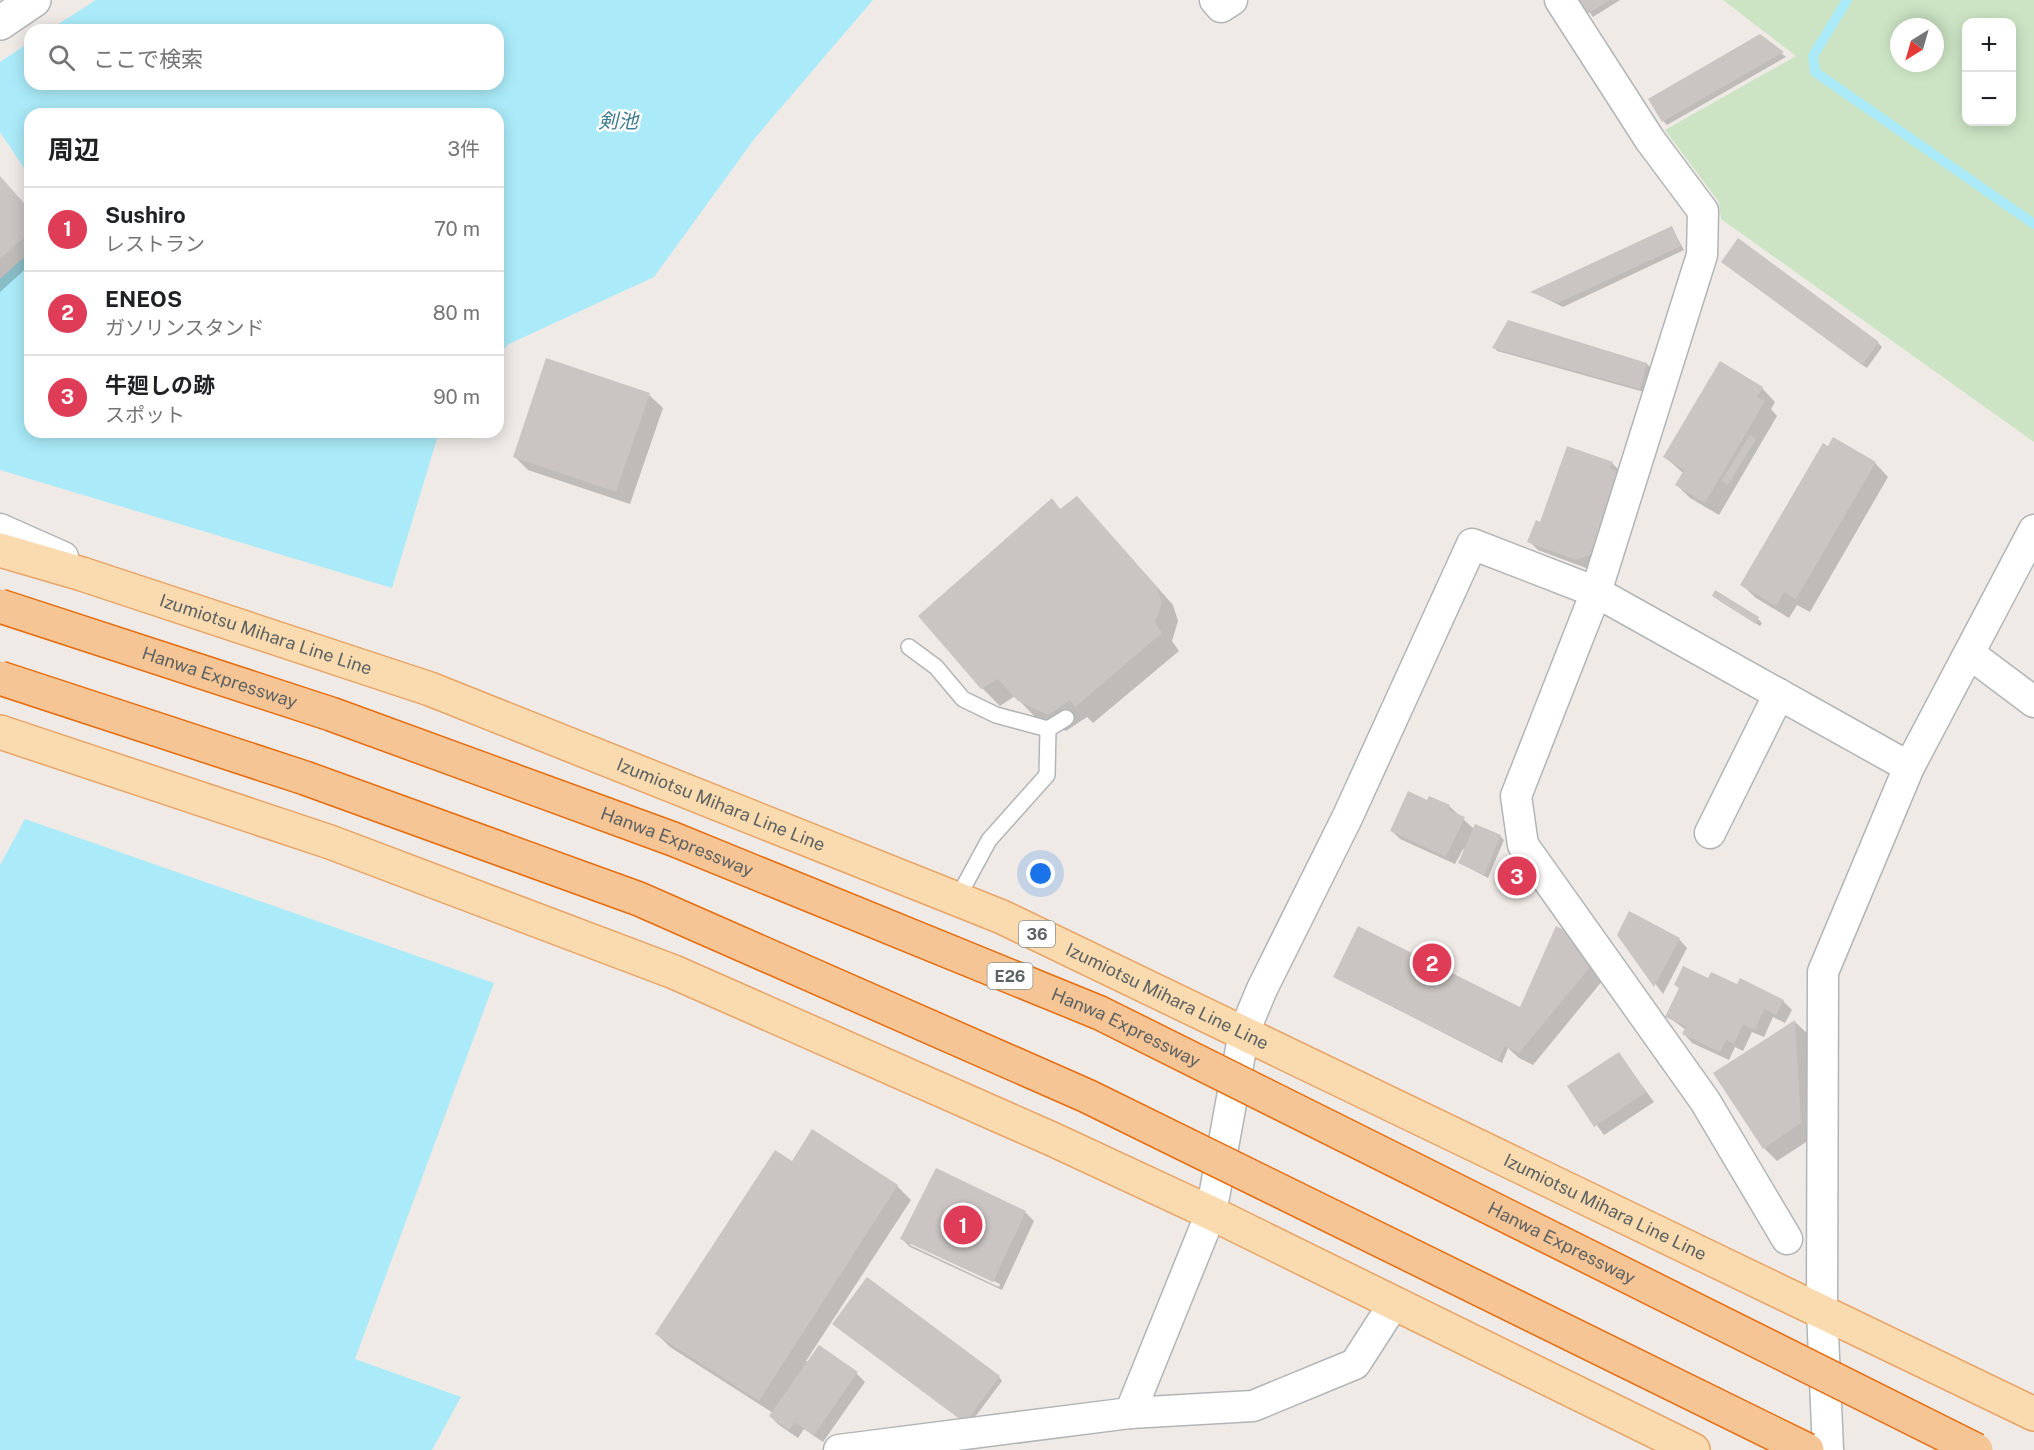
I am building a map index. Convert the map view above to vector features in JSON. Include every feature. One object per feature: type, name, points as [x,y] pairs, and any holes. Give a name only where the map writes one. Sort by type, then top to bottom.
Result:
[{"type":"highway","name":"Hanwa Expressway","points":[[0,606],[331,714],[673,839],[1100,1013],[1976,1450]]},
{"type":"highway","points":[[0,678],[305,778],[639,899],[1087,1096],[1807,1450]]},
{"type":"main road","name":"Izumiotsu Mihara Line Line","points":[[0,550],[152,597],[430,689],[1002,917],[2034,1414]]},
{"type":"main road","points":[[0,732],[330,842],[674,972],[1052,1139],[1211,1213],[1394,1305],[1693,1450]]},
{"type":"street","points":[[0,23],[34,0]]},
{"type":"street","points":[[1215,0],[1221,7],[1232,0]]},
{"type":"street","points":[[1560,0],[1650,140],[1703,211],[1702,255],[1596,592],[1516,796],[1523,845],[1705,1101],[1787,1239]]},
{"type":"street","points":[[0,529],[152,597]]},
{"type":"street","points":[[1828,1450],[1822,1310],[1823,972],[1909,767],[2034,530]]},
{"type":"street","points":[[1130,1413],[1211,1213],[1244,1032],[1262,989],[1347,818],[1472,543],[1596,592],[1909,767]]},
{"type":"street","points":[[1970,654],[2034,702]]},
{"type":"street","points":[[1710,833],[1779,694]]},
{"type":"street","points":[[839,1450],[1130,1413],[1253,1406],[1355,1364],[1394,1305]]},
{"type":"lane","points":[[909,647],[936,667],[963,699],[996,715],[1048,729],[1066,718]]},
{"type":"lane","points":[[957,899],[989,840],[1047,775],[1048,729]]},
{"type":"green space","points":[[1723,0],[2034,0],[2034,442],[1721,219],[1719,202],[1665,130],[1796,56]]},
{"type":"water","name":"剣池","points":[[96,0],[873,0],[755,138],[654,277],[509,344],[504,349],[504,108],[24,108],[24,168],[0,132],[0,62],[24,46],[24,90],[504,90],[504,24],[58,24]]},
{"type":"water","points":[[24,257],[24,438],[437,438],[392,588],[0,470],[0,279]]},
{"type":"water","points":[[25,819],[494,983],[355,1359],[461,1397],[432,1450],[0,1450],[0,865]]},
{"type":"building","points":[[1579,0],[1610,0],[1587,14]]},
{"type":"building","points":[[1760,34],[1784,52],[1662,122],[1648,99]]},
{"type":"building","points":[[0,176],[24,203],[24,237],[0,259]]},
{"type":"building","points":[[1672,226],[1681,246],[1558,303],[1530,292]]},
{"type":"building","points":[[1738,238],[1879,342],[1862,365],[1721,262]]},
{"type":"building","points":[[1508,320],[1647,363],[1640,389],[1492,348]]},
{"type":"building","points":[[546,358],[650,393],[616,492],[513,457]]},
{"type":"building","points":[[1720,361],[1763,387],[1757,397],[1765,401],[1705,503],[1675,485],[1684,470],[1663,457]]},
{"type":"building","points":[[1750,435],[1756,439],[1728,485],[1721,481]]},
{"type":"building","points":[[1833,437],[1876,462],[1796,599],[1784,592],[1776,606],[1740,585],[1823,443],[1828,446]]},
{"type":"building","points":[[1567,446],[1613,462],[1610,468],[1618,472],[1591,554],[1576,560],[1527,542],[1536,520],[1540,522]]},
{"type":"building","points":[[1077,496],[1156,586],[1162,603],[1155,622],[1162,633],[1075,707],[1070,700],[1048,715],[1018,701],[998,679],[981,689],[918,616],[1052,498],[1060,509]]},
{"type":"building","points":[[1715,590],[1759,617],[1756,624],[1712,596]]},
{"type":"building","points":[[1408,791],[1427,800],[1429,796],[1450,805],[1448,810],[1465,817],[1446,857],[1390,831]]},
{"type":"building","points":[[1475,824],[1501,835],[1484,875],[1458,863]]},
{"type":"building","points":[[1629,911],[1680,938],[1654,987],[1617,935]]},
{"type":"building","points":[[1358,926],[1520,1007],[1556,926],[1564,930],[1591,966],[1519,1053],[1505,1046],[1498,1060],[1333,977]]},
{"type":"building","points":[[1683,966],[1708,978],[1711,972],[1737,984],[1740,978],[1784,1000],[1776,1015],[1764,1009],[1755,1030],[1743,1024],[1734,1044],[1726,1040],[1720,1052],[1682,1034],[1686,1026],[1665,1017],[1679,988],[1674,985]]},
{"type":"building","points":[[1795,1020],[1801,1123],[1763,1149],[1713,1073]]},
{"type":"building","points":[[1619,1052],[1646,1092],[1594,1127],[1567,1086]]},
{"type":"building","points":[[812,1129],[898,1185],[759,1401],[655,1334],[775,1150],[792,1161]]},
{"type":"building","points":[[936,1168],[1026,1211],[993,1282],[900,1239]]},
{"type":"building","points":[[867,1277],[1000,1376],[965,1423],[832,1324]]},
{"type":"building","points":[[819,1345],[858,1372],[814,1435],[795,1422],[789,1430],[769,1416]]},
{"type":"waterway","points":[[1847,0],[1813,56],[1815,72],[2034,224]]},
{"type":"place","name":"牛廻しの跡","points":[[1517,876]]},
{"type":"place","name":"ENEOS","points":[[1432,963]]},
{"type":"place","name":"Sushiro","points":[[963,1225]]}]
